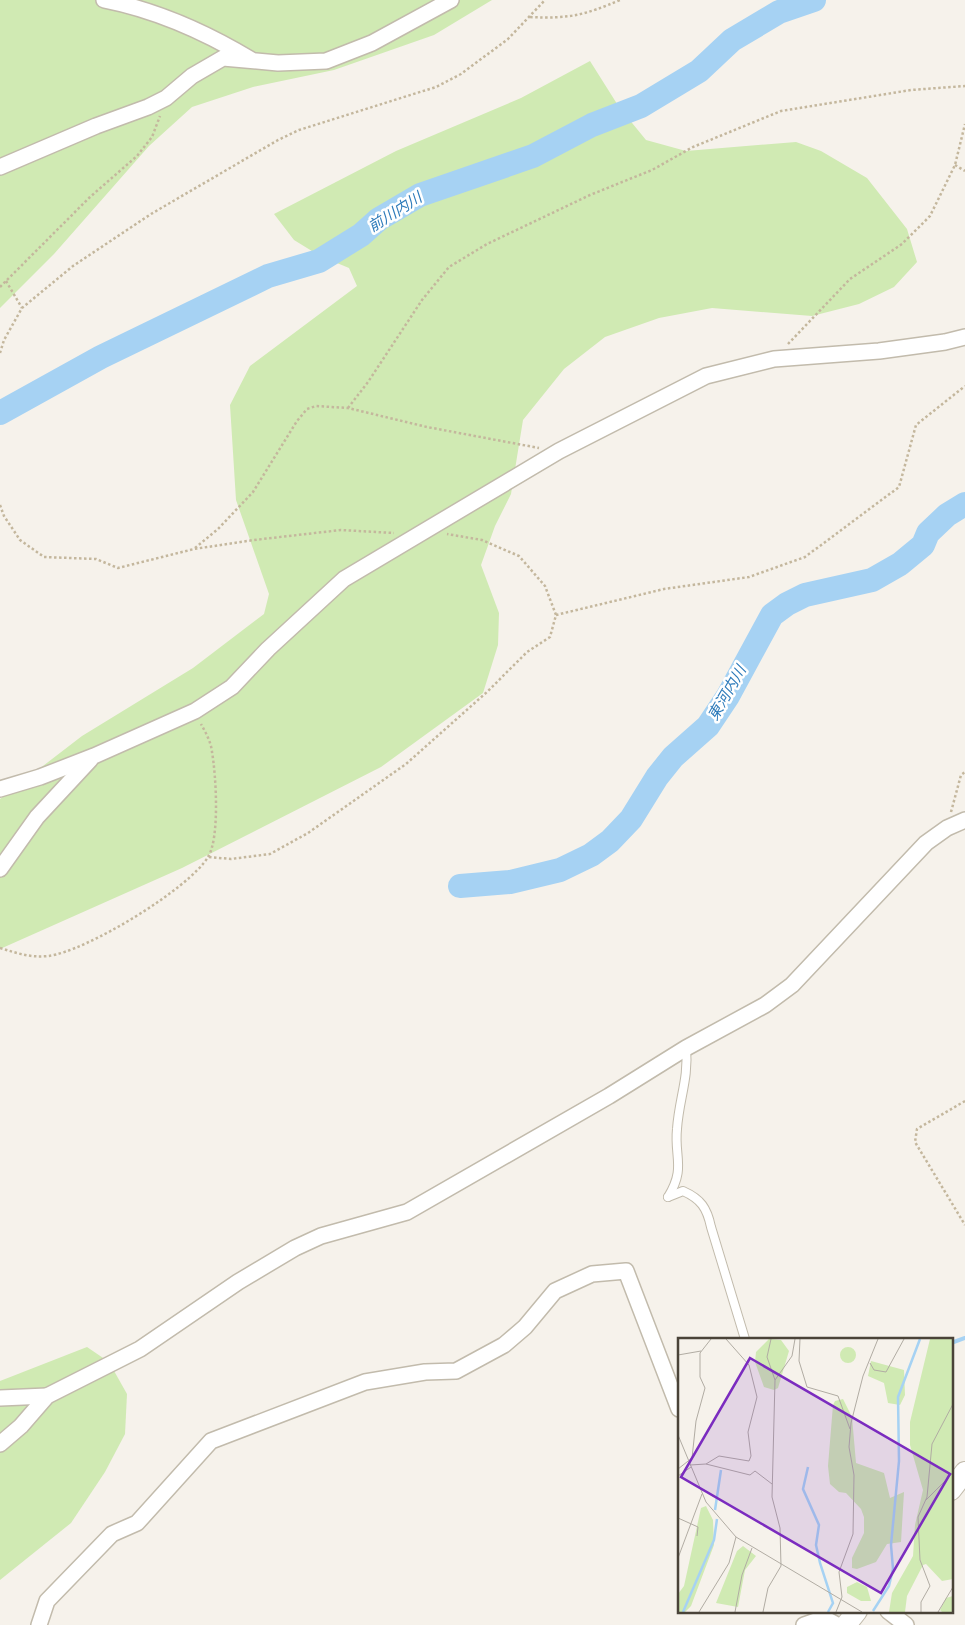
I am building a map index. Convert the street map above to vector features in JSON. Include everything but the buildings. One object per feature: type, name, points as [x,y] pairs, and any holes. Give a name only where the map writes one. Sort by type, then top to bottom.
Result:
[{"type":"street","points":[[104,0],[158,16],[220,41],[255,62]]},
{"type":"street","points":[[0,167],[166,98],[192,76],[223,58],[255,62],[326,61],[372,43],[451,0]]},
{"type":"street","points":[[0,789],[40,777],[94,756],[195,711],[232,687],[268,649],[344,579],[559,452],[706,376],[774,358],[879,351],[945,342],[965,337]]},
{"type":"street","points":[[0,869],[37,817],[94,756]]},
{"type":"street","points":[[0,1444],[21,1426],[47,1396],[140,1348],[238,1282],[294,1248],[321,1236],[407,1212],[609,1096],[686,1048],[765,1005],[792,985],[926,843],[947,828],[965,820]]},
{"type":"street","points":[[39,1625],[47,1601],[112,1534],[136,1523],[211,1441],[365,1382],[425,1372],[456,1371],[504,1345],[525,1327],[555,1291],[592,1274],[626,1271],[678,1406]]},
{"type":"street","points":[[0,1398],[47,1396]]},
{"type":"street","points":[[952,1489],[965,1472]]},
{"type":"street","points":[[846,1625],[856,1612]]},
{"type":"street","points":[[889,1612],[906,1625]]},
{"type":"street","points":[[804,1625],[824,1618],[837,1625]]},
{"type":"lane","points":[[686,1048],[688,1069],[676,1131],[680,1163],[674,1187],[668,1197],[683,1191],[697,1197],[708,1212],[745,1338]]},
{"type":"path","points":[[0,353],[4,340],[22,308],[73,266],[143,219],[278,140],[299,130],[436,87],[462,74],[508,39],[545,0]]},
{"type":"path","points":[[530,17],[564,18],[595,11],[620,0]]},
{"type":"path","points":[[348,408],[368,382],[422,300],[449,267],[487,244],[590,194],[652,170],[693,147],[781,111],[911,90],[965,86]]},
{"type":"path","points":[[0,288],[90,197],[137,156],[152,137],[166,98]]},
{"type":"path","points":[[774,358],[850,279],[902,244],[930,216],[955,165],[965,124]]},
{"type":"path","points":[[955,165],[965,171]]},
{"type":"path","points":[[6,281],[22,308]]},
{"type":"path","points":[[556,615],[664,589],[749,577],[805,557],[899,486],[916,425],[965,386]]},
{"type":"path","points":[[194,550],[218,529],[253,492],[297,421],[307,409],[316,406],[348,408],[427,427],[559,452]]},
{"type":"path","points":[[0,505],[4,516],[20,540],[44,557],[96,559],[118,568],[194,550],[341,530],[448,534],[482,540],[518,556],[545,586],[556,615],[550,636],[527,652],[487,692],[406,764],[308,833],[270,854],[231,859],[209,857]]},
{"type":"path","points":[[0,948],[26,957],[49,956],[70,951],[96,939],[157,902],[186,882],[209,857],[217,824],[212,752],[208,738],[195,711]]},
{"type":"path","points":[[947,828],[961,775],[965,772]]},
{"type":"path","points":[[965,1101],[917,1130],[915,1142],[965,1225]]},
{"type":"green space","points":[[0,0],[492,0],[434,35],[334,70],[253,87],[192,107],[149,146],[54,254],[0,308]]},
{"type":"green space","points":[[590,61],[619,107],[646,140],[686,151],[796,142],[821,151],[867,178],[907,229],[917,262],[894,287],[859,304],[812,316],[712,308],[659,318],[605,337],[564,369],[523,420],[511,494],[495,526],[481,565],[499,613],[498,645],[483,693],[381,767],[182,868],[0,949],[0,799],[82,736],[193,668],[264,614],[269,594],[236,500],[230,405],[250,366],[357,286],[349,268],[320,256],[294,240],[274,214],[396,151],[521,98]]},
{"type":"green space","points":[[87,1347],[109,1362],[127,1394],[125,1434],[105,1472],[71,1523],[0,1580],[0,1381]]},
{"type":"waterway","name":"前川内川","points":[[0,413],[101,357],[268,276],[319,261],[361,235],[379,219],[420,195],[533,156],[592,125],[641,106],[699,71],[732,40],[779,12],[814,0]]},
{"type":"waterway","name":"東河内川","points":[[460,886],[510,882],[560,870],[591,855],[610,841],[631,819],[657,777],[673,757],[708,726],[728,696],[772,615],[787,604],[805,595],[872,580],[900,564],[923,545],[928,533],[947,515],[965,504]]},
{"type":"waterway","points":[[952,1343],[965,1338]]}]
